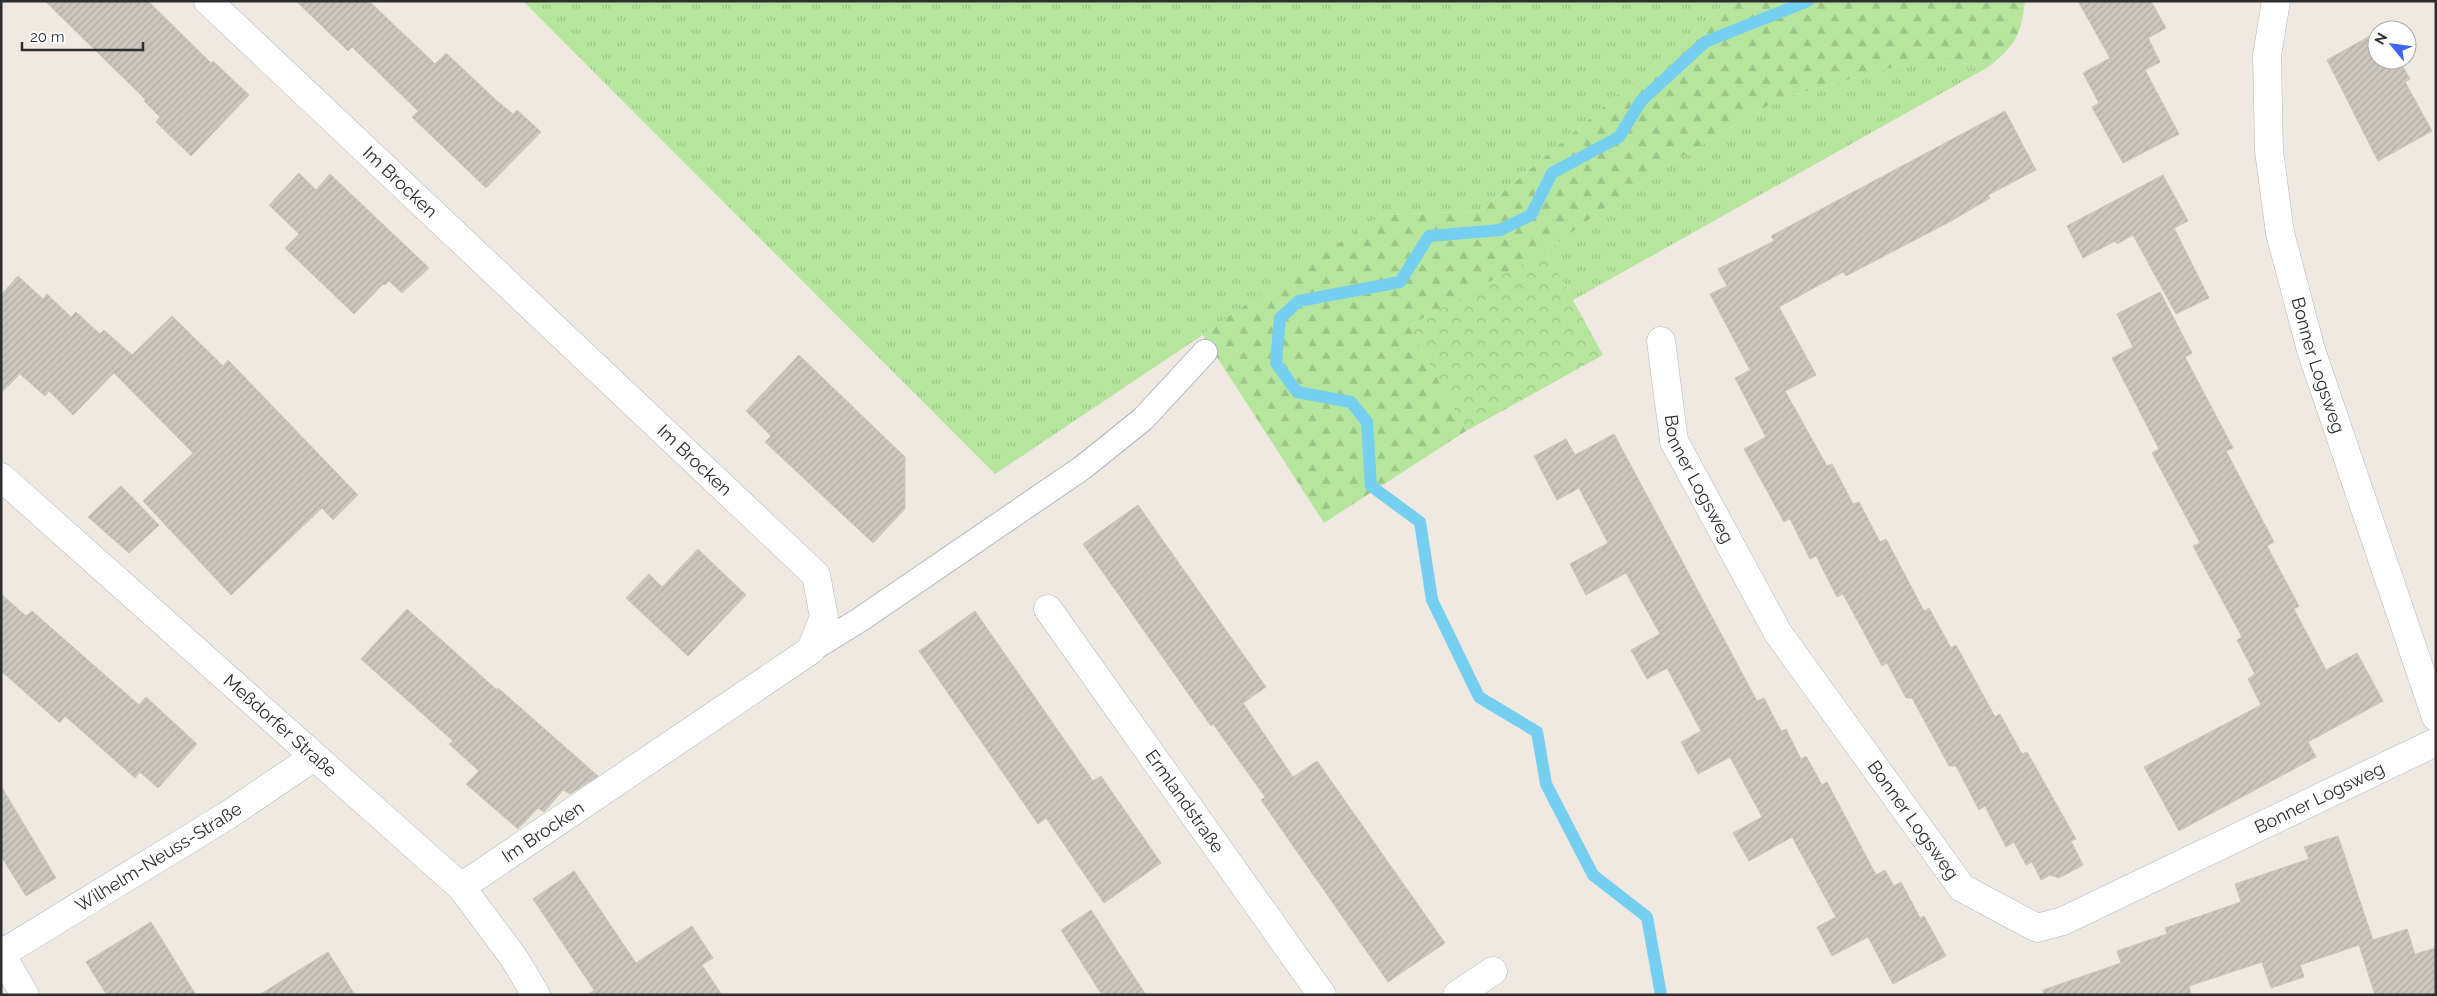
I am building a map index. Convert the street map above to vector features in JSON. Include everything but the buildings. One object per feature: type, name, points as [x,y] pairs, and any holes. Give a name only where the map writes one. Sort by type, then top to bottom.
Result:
[{"type":"street","name":"Im Brocken","points":[[208,1],[816,575],[824,617],[811,650],[461,887]]},
{"type":"street","name":"Bonner Logsweg","points":[[2276,1],[2268,56],[2268,151],[2280,233],[2311,350],[2436,718]]},
{"type":"street","name":"Bonner Logsweg","points":[[1662,341],[1674,440],[1778,633],[1962,888],[2037,928],[2063,922],[2436,742]]},
{"type":"street","name":"Meßdorfer Straße","points":[[1,477],[461,887],[514,958],[536,995]]},
{"type":"street","name":"Ermlandstraße","points":[[1048,609],[1322,995]]},
{"type":"street","name":"Wilhelm-Neuss-Straße","points":[[1,954],[228,815],[314,757]]},
{"type":"street","points":[[1,954],[24,995]]},
{"type":"street","points":[[1457,995],[1493,971]]},
{"type":"lane","points":[[811,650],[861,620],[1082,468],[1143,418],[1205,352]]},
{"type":"green space","points":[[523,1],[1728,1],[1481,211],[1382,215],[995,474]]},
{"type":"green space","points":[[1728,1],[2025,1],[2022,22],[2016,38],[2006,51],[1990,66],[1923,59],[1779,99],[1646,178],[1546,251],[1409,326],[1466,431],[1324,523],[1202,334],[1382,215],[1481,211]]},
{"type":"green space","points":[[1923,59],[1990,66],[1573,300],[1546,251],[1646,178],[1779,99]]},
{"type":"green space","points":[[1546,251],[1603,355],[1466,431],[1409,326]]},
{"type":"waterway","points":[[1661,995],[1647,917],[1593,875],[1546,784],[1537,732],[1479,697],[1432,600],[1420,522],[1371,486],[1367,422],[1351,402],[1297,392],[1276,363],[1280,318],[1299,301],[1400,282],[1429,236],[1500,230],[1531,215],[1552,173],[1619,137],[1641,101],[1705,42],[1808,1]]}]
